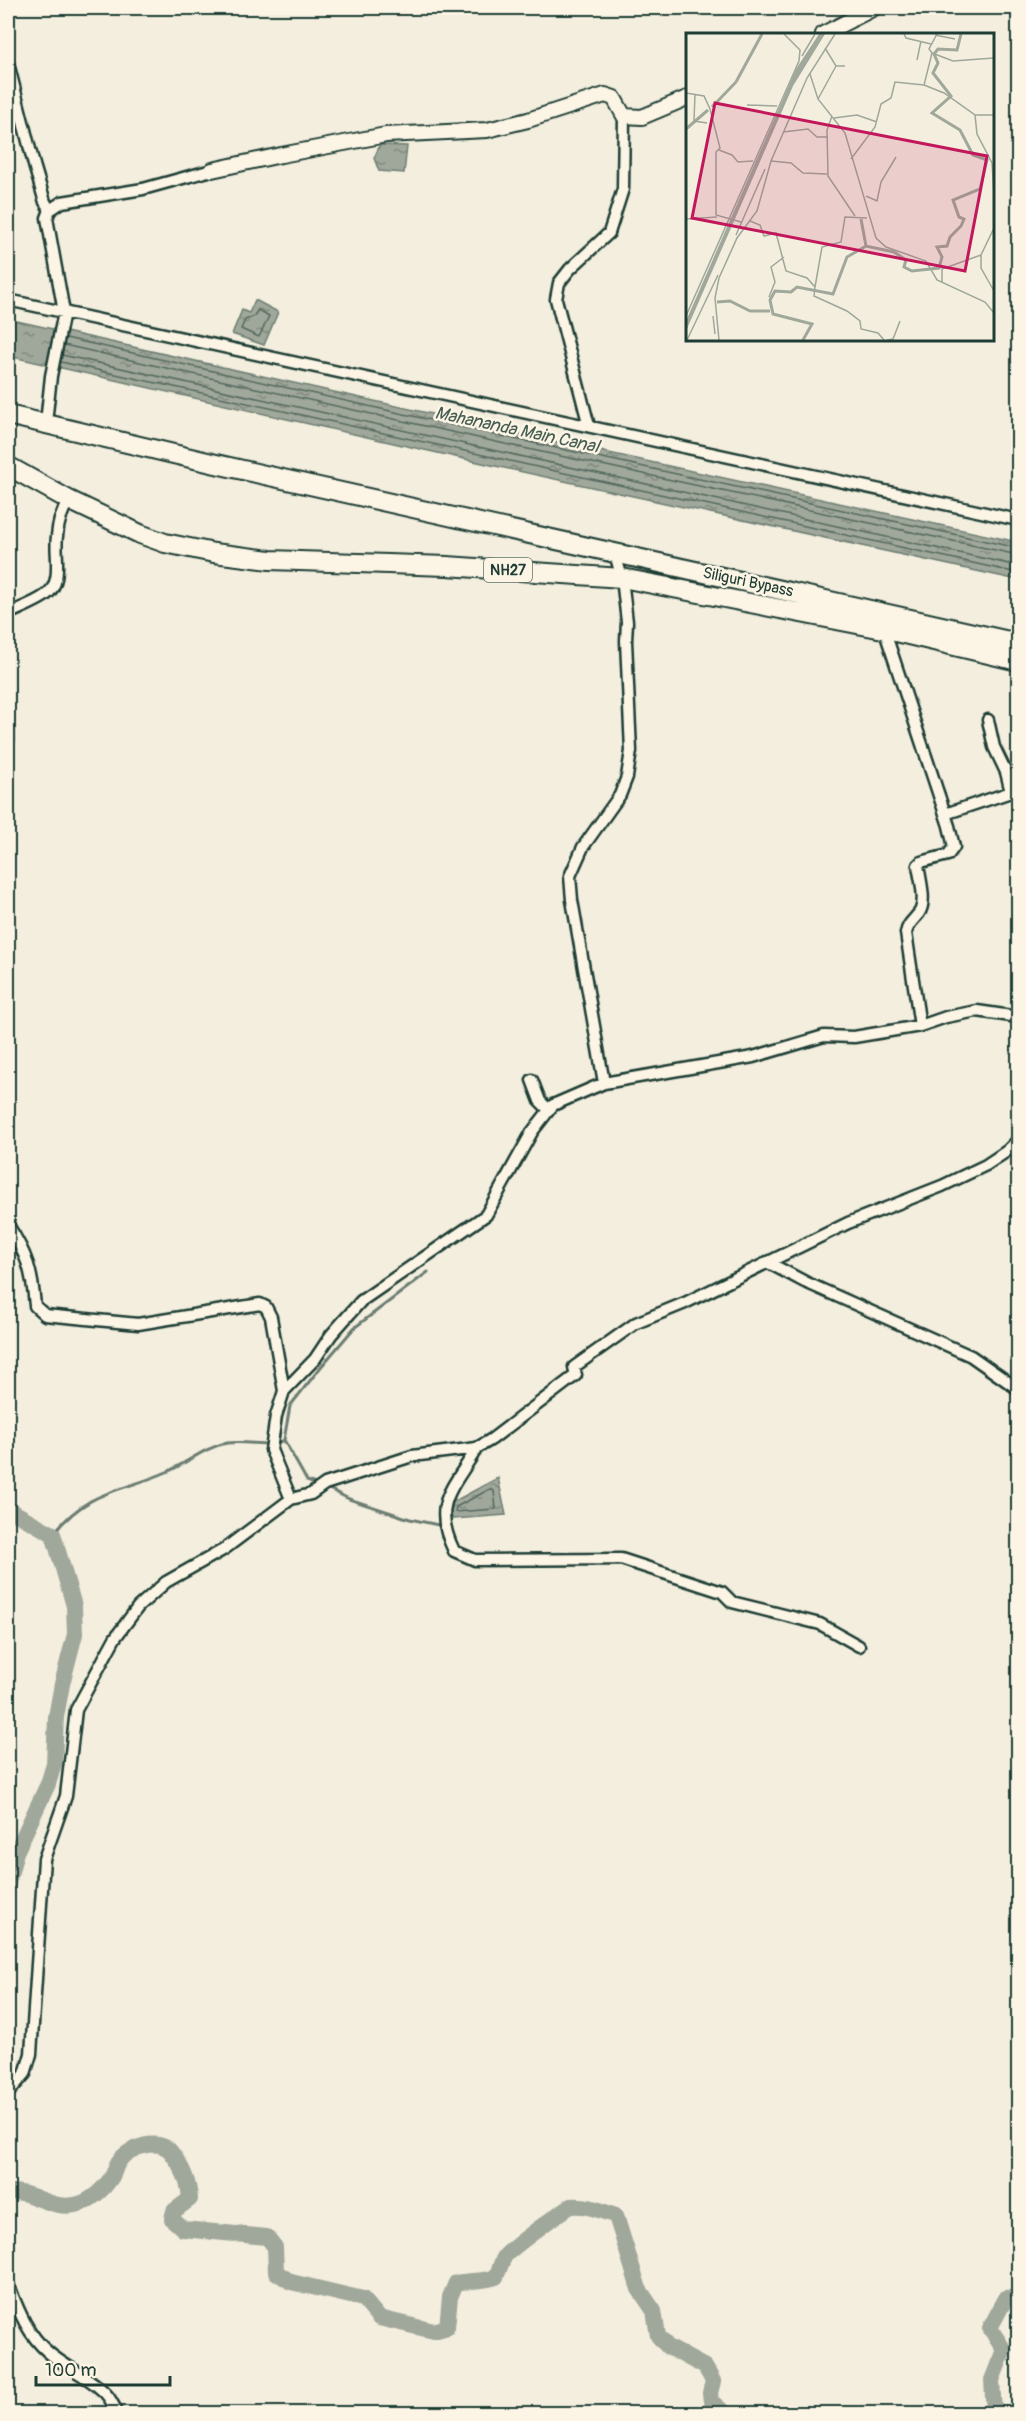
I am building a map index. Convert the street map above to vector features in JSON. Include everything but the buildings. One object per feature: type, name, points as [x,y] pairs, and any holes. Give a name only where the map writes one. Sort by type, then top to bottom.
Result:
[{"type":"highway","name":"NH27","points":[[8,415],[46,423]]},
{"type":"highway","name":"Siliguri Bypass","points":[[46,423],[207,462],[615,554],[881,620],[1018,643]]},
{"type":"highway","name":"NH27","points":[[8,466],[69,500],[140,534],[165,543],[214,553],[270,560],[447,566],[622,578],[881,620],[1018,661]]},
{"type":"street","points":[[825,33],[874,8]]},
{"type":"street","points":[[8,63],[34,165],[45,202],[50,210]]},
{"type":"street","points":[[46,423],[51,376],[64,312],[47,218],[50,210],[62,202],[143,189],[212,170],[386,135],[487,130],[528,120],[605,95],[614,98],[624,116],[623,189],[609,233],[570,269],[559,283],[556,299],[589,426]]},
{"type":"street","points":[[624,116],[642,117],[686,98]]},
{"type":"street","points":[[8,300],[1018,520]]},
{"type":"street","points":[[8,614],[46,595],[51,590],[56,574],[56,538],[59,522],[69,500]]},
{"type":"street","points":[[604,1083],[572,900],[570,876],[583,847],[620,795],[627,777],[632,751],[627,622],[622,578],[615,554]]},
{"type":"street","points":[[881,620],[954,847],[948,855],[921,862],[918,866],[922,900],[920,912],[908,924],[906,933],[920,1026]]},
{"type":"street","points":[[945,814],[1011,792],[1006,772],[994,747],[988,720]]},
{"type":"street","points":[[8,730],[8,741]]},
{"type":"street","points":[[284,1391],[315,1359],[331,1335],[361,1301],[486,1215],[532,1132],[553,1105],[604,1083],[753,1057],[824,1036],[854,1037],[920,1026],[946,1017],[977,1011],[1018,1017]]},
{"type":"street","points":[[532,1080],[540,1101],[549,1110]]},
{"type":"street","points":[[8,2093],[25,2074],[31,2054],[44,1859],[66,1796],[76,1710],[115,1638],[138,1607],[166,1582],[224,1550],[291,1499],[311,1494],[325,1484],[412,1456],[477,1448],[492,1440],[576,1375],[574,1367],[636,1323],[685,1303],[848,1223],[942,1186],[986,1165],[1007,1151],[1018,1140]]},
{"type":"street","points":[[8,1225],[22,1246],[33,1274],[35,1306],[45,1315],[138,1324],[260,1304],[266,1307],[271,1317],[284,1391],[271,1438],[271,1450],[291,1499]]},
{"type":"street","points":[[767,1262],[805,1282],[971,1356],[1018,1389]]},
{"type":"street","points":[[477,1448],[443,1504],[445,1533],[454,1551],[475,1560],[621,1559],[722,1592],[732,1602],[820,1624],[859,1646]]},
{"type":"street","points":[[8,2284],[26,2327],[46,2351],[67,2368],[102,2389],[110,2398],[118,2414]]},
{"type":"water","points":[[380,145],[407,146],[404,173],[379,171],[374,158]]},
{"type":"water","points":[[255,300],[278,312],[264,345],[232,334],[242,310],[249,313]]},
{"type":"water","points":[[8,319],[1018,542],[1018,580],[500,467],[8,356]]},
{"type":"water","points":[[498,1478],[506,1515],[453,1519],[448,1511],[449,1504]]},
{"type":"waterway","points":[[276,1444],[284,1440],[290,1406],[354,1328],[428,1272]]},
{"type":"waterway","points":[[284,1440],[307,1481],[318,1485]]},
{"type":"waterway","points":[[53,1534],[67,1519],[93,1500],[169,1471],[219,1445],[232,1442],[269,1444]]},
{"type":"waterway","points":[[327,1488],[349,1499],[410,1519],[443,1526]]},
{"type":"waterway","points":[[8,1509],[53,1534],[74,1606],[75,1634],[56,1717],[54,1764],[48,1784],[16,1852],[8,1883]]},
{"type":"waterway","points":[[8,2192],[26,2194],[60,2205],[79,2204],[93,2197],[105,2186],[124,2156],[137,2148],[159,2145],[171,2152],[182,2168],[186,2180],[190,2199],[174,2211],[172,2219],[183,2229],[267,2237],[275,2247],[276,2272],[291,2282],[363,2299],[379,2318],[434,2331],[447,2327],[450,2297],[456,2283],[496,2277],[509,2252],[571,2206],[600,2210],[616,2216],[639,2289],[654,2311],[658,2336],[668,2347],[705,2367],[713,2381],[711,2401],[726,2414]]},
{"type":"waterway","points":[[994,2414],[992,2380],[1004,2350],[990,2328],[1006,2298],[1015,2297],[1018,2294]]},
{"type":"water label","name":"Mahananda Main Canal","points":[[517,430]]}]
